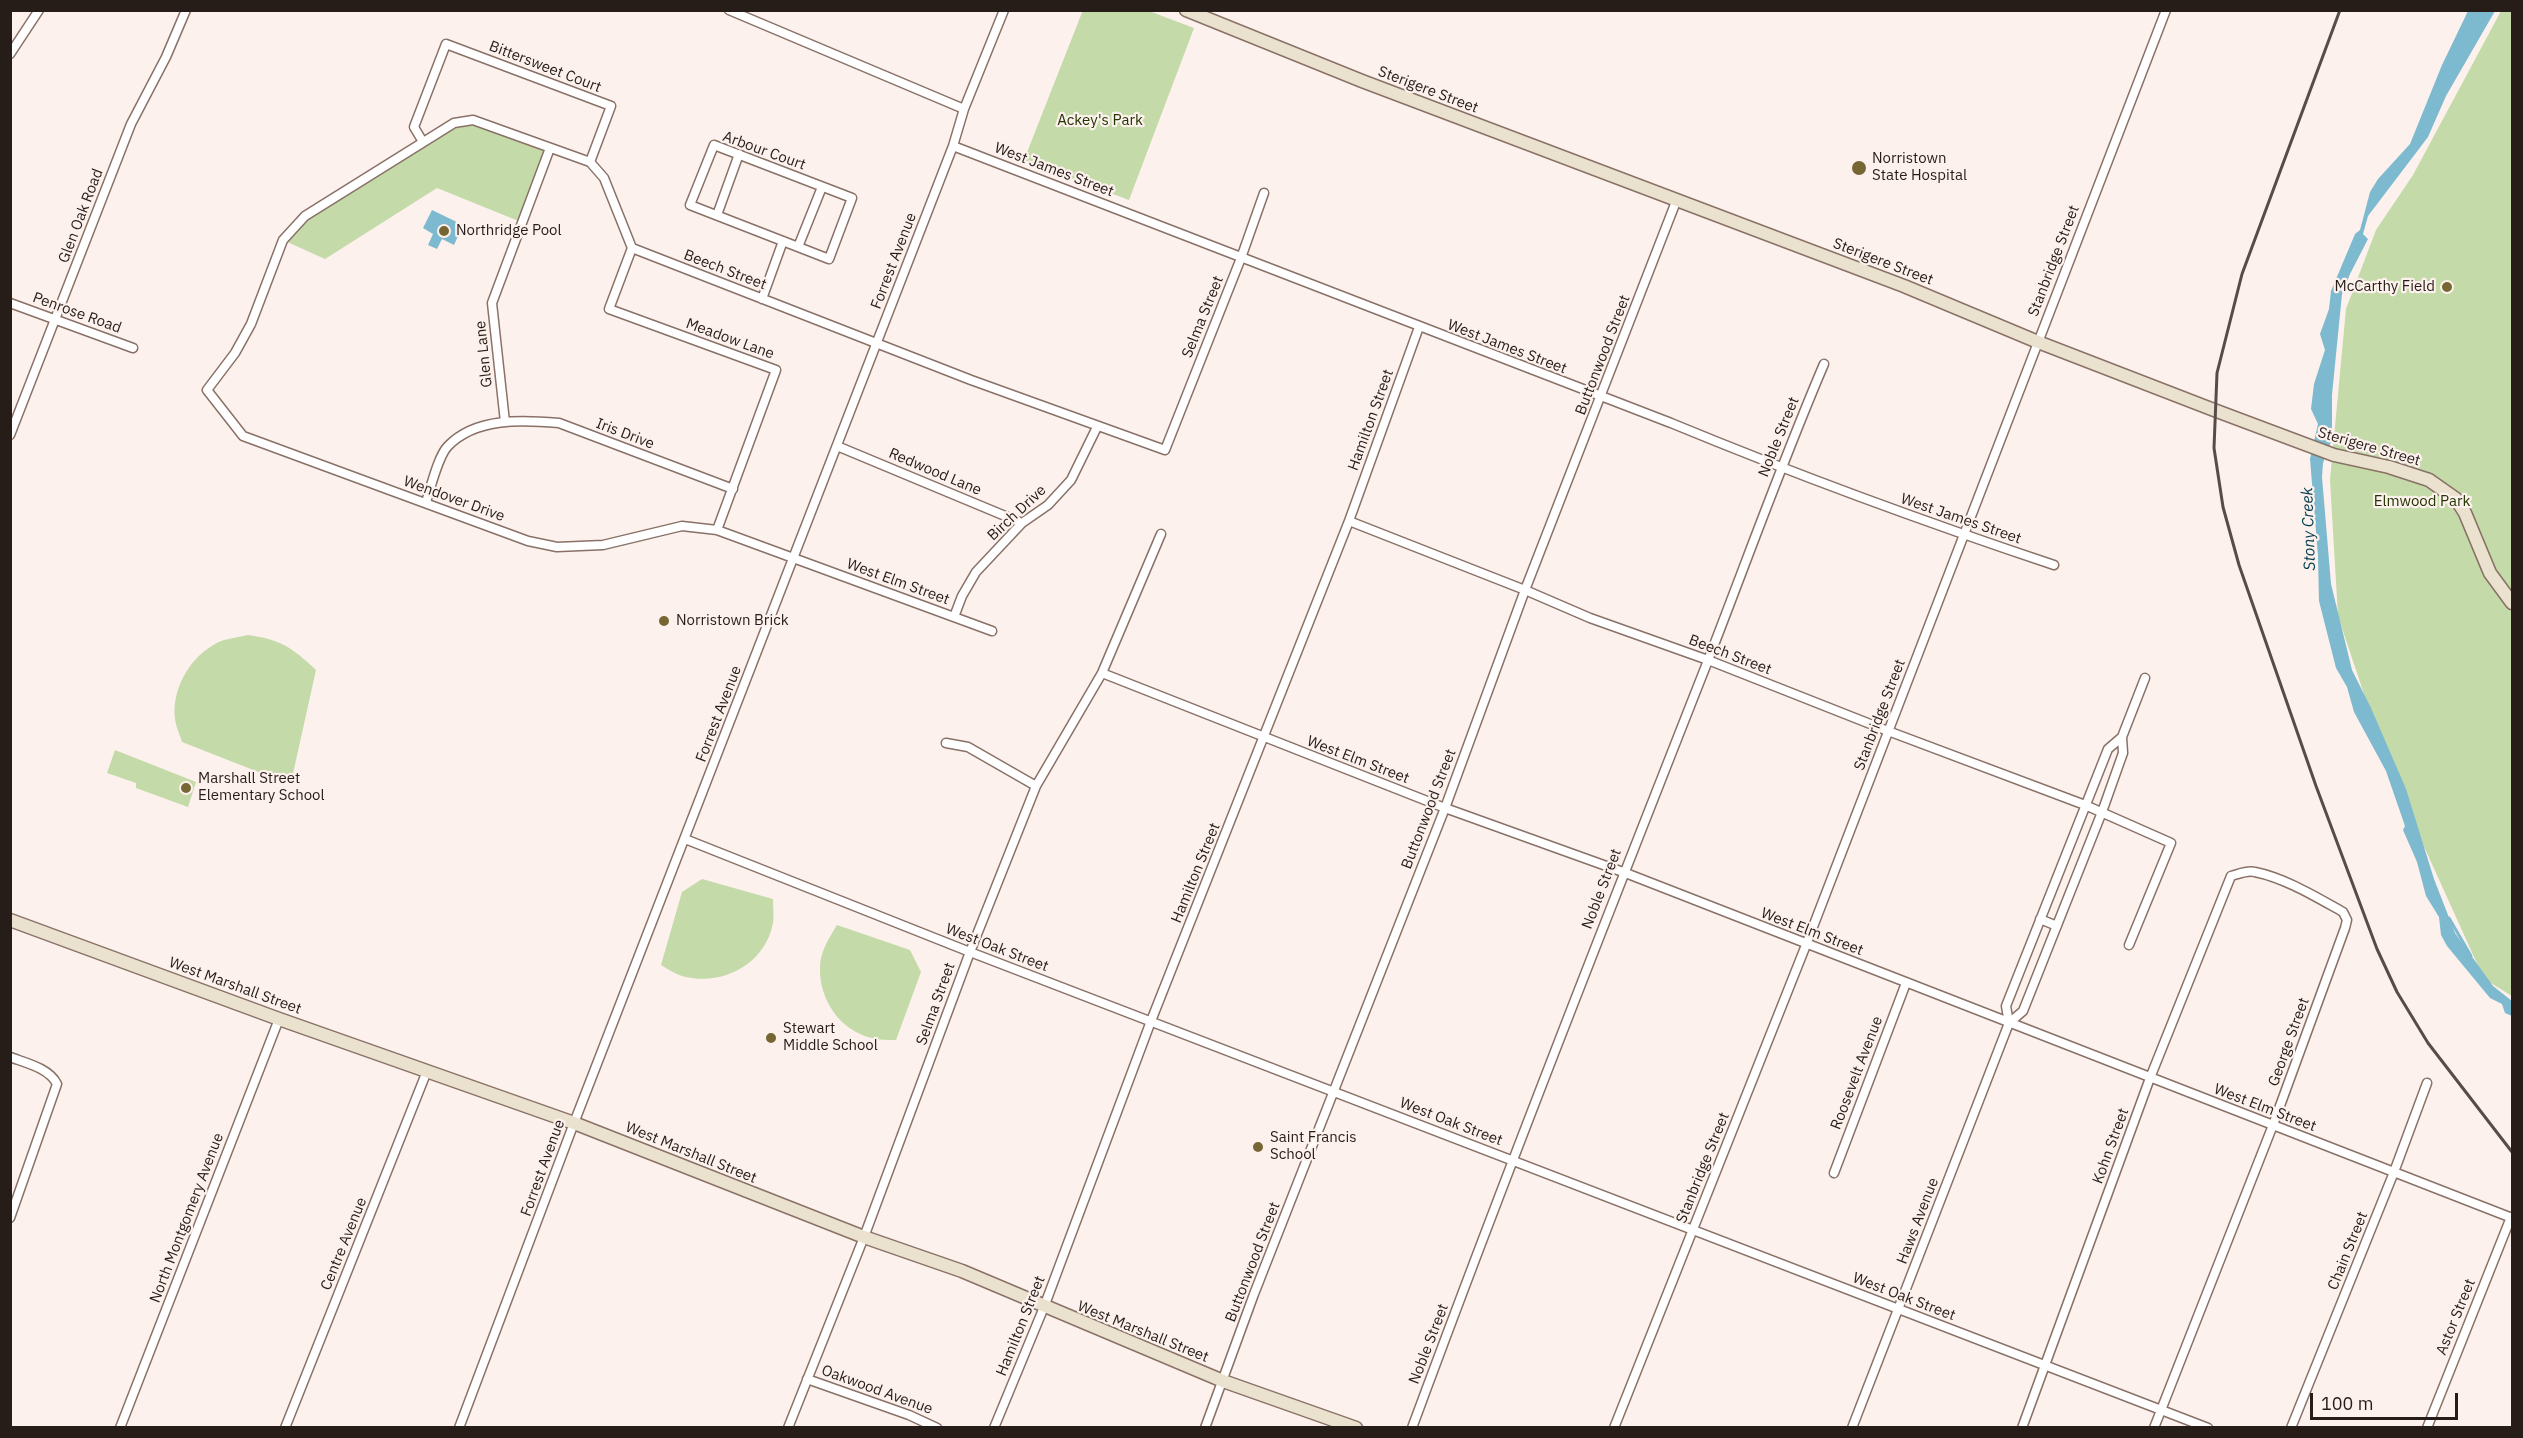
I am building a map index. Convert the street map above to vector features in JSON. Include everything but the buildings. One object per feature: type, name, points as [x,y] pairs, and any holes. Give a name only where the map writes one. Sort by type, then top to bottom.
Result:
[{"type":"street","points":[[10,54],[39,10]]},
{"type":"street","name":"Glen Oak Road","points":[[10,435],[131,124],[166,57],[186,10]]},
{"type":"street","points":[[729,10],[964,109]]},
{"type":"street","name":"Forrest Avenue","points":[[459,1428],[574,1123],[954,146],[964,109],[1004,10]]},
{"type":"street","name":"Sterigere Street","points":[[1186,10],[1362,81],[1904,286],[2038,342],[2334,455],[2410,473],[2429,480],[2456,499],[2474,530],[2490,573],[2512,603]]},
{"type":"street","name":"Stanbridge Street","points":[[1614,1428],[1806,945],[2166,10]]},
{"type":"street","name":"Bittersweet Court","points":[[423,142],[414,127],[446,44],[612,106],[590,162]]},
{"type":"street","points":[[423,142],[454,123],[473,120],[590,162],[604,178],[632,248]]},
{"type":"street","name":"Wendover Drive","points":[[423,142],[305,216],[283,240],[251,324],[235,353],[207,390],[243,436],[528,541],[557,547],[603,545],[682,526],[717,530],[794,558]]},
{"type":"street","name":"Arbour Court","points":[[714,145],[739,154],[852,198],[829,259],[690,205],[714,145]]},
{"type":"street","name":"West James Street","points":[[954,146],[1780,468],[2054,565]]},
{"type":"street","name":"Glen Lane","points":[[505,422],[492,303],[550,148]]},
{"type":"street","points":[[717,215],[739,154]]},
{"type":"street","points":[[798,247],[822,187]]},
{"type":"street","name":"Selma Street","points":[[1165,450],[1241,258],[1264,193]]},
{"type":"street","name":"Buttonwood Street","points":[[1205,1428],[1254,1294],[1445,808],[1525,590],[1602,397],[1677,199]]},
{"type":"street","points":[[762,299],[783,241]]},
{"type":"street","name":"Beech Street","points":[[632,248],[1097,428],[1165,450]]},
{"type":"street","name":"Meadow Lane","points":[[632,248],[609,309],[776,370],[717,530]]},
{"type":"street","name":"Penrose Road","points":[[10,303],[133,348]]},
{"type":"street","name":"Hamilton Street","points":[[994,1428],[1044,1307],[1152,1021],[1349,521],[1419,327]]},
{"type":"street","name":"Noble Street","points":[[1412,1428],[1623,872],[1708,660],[1780,468],[1824,364]]},
{"type":"street","name":"Iris Drive","points":[[426,502],[447,446],[483,426],[505,422],[559,423],[733,489]]},
{"type":"street","name":"Birch Drive","points":[[954,617],[962,596],[976,572],[1022,523],[1048,505],[1071,480],[1097,428]]},
{"type":"street","name":"Redwood Lane","points":[[837,446],[1022,523]]},
{"type":"street","name":"Beech Street","points":[[1349,521],[1590,618],[1708,660],[2085,805],[2171,843],[2129,945]]},
{"type":"street","name":"Selma Street","points":[[788,1428],[864,1237],[970,952],[1036,786],[1102,673],[1161,534]]},
{"type":"street","name":"West Elm Street","points":[[794,558],[992,631]]},
{"type":"street","name":"West Elm Street","points":[[1102,673],[1445,808],[1623,872],[1806,945],[2512,1217]]},
{"type":"street","name":"Haws Avenue","points":[[1852,1428],[2009,1023],[2023,1011],[2102,812],[2123,753],[2122,737],[2145,678]]},
{"type":"street","name":"Haws Avenue","points":[[2009,1023],[2006,1006],[2085,805],[2108,749],[2122,737]]},
{"type":"street","points":[[946,743],[968,747],[1036,786]]},
{"type":"street","name":"West Oak Street","points":[[685,839],[1259,1064],[1335,1091],[2208,1428]]},
{"type":"street","name":"George Street","points":[[2154,1428],[2273,1125],[2346,920],[2343,912],[2280,881],[2248,871],[2231,876]]},
{"type":"street","name":"Kohn Street","points":[[2022,1428],[2150,1078],[2231,876]]},
{"type":"street","points":[[2040,919],[2057,926]]},
{"type":"street","name":"West Marshall Street","points":[[10,920],[279,1019],[574,1123],[864,1237],[962,1271],[1223,1381],[1356,1428]]},
{"type":"street","name":"Roosevelt Avenue","points":[[1834,1173],[1906,983]]},
{"type":"street","name":"North Montgomery Avenue","points":[[120,1428],[279,1019]]},
{"type":"street","points":[[10,1057],[46,1072],[54,1077],[57,1084],[10,1218]]},
{"type":"street","name":"Centre Avenue","points":[[285,1428],[427,1071]]},
{"type":"street","name":"Chain Street","points":[[2292,1428],[2427,1083]]},
{"type":"street","name":"Astor Street","points":[[2427,1428],[2512,1217]]},
{"type":"street","name":"Oakwood Avenue","points":[[807,1379],[909,1415],[938,1428]]},
{"type":"green space","name":"Ackey's Park","points":[[1083,10],[1149,11],[1194,28],[1129,200],[1024,160]]},
{"type":"green space","name":"Elmwood Park","points":[[2512,10],[2512,996],[2484,979],[2389,769],[2338,616],[2330,480],[2346,309],[2376,230],[2413,175],[2501,11]]},
{"type":"green space","points":[[473,120],[550,148],[521,222],[437,188],[325,259],[283,240],[305,216],[454,123]]},
{"type":"green space","points":[[248,635],[278,642],[316,670],[292,778],[284,782],[182,742],[176,725],[177,695],[186,672],[194,661],[213,645]]},
{"type":"green space","points":[[115,750],[196,782],[188,807],[136,788],[136,783],[107,773]]},
{"type":"green space","points":[[702,879],[773,899],[773,923],[761,951],[751,961],[726,975],[697,979],[679,975],[661,965],[682,892]]},
{"type":"green space","points":[[837,925],[910,950],[921,972],[896,1040],[878,1039],[850,1028],[841,1021],[828,1002],[823,991],[820,962],[825,945]]},
{"type":"water","points":[[2468,11],[2495,11],[2446,96],[2428,137],[2368,216],[2363,234],[2368,239],[2342,294],[2332,395],[2332,439],[2323,463],[2322,477],[2331,584],[2352,670],[2406,789],[2434,879],[2455,933],[2493,986],[2512,1001],[2512,1016],[2505,1013],[2502,1004],[2490,998],[2447,946],[2441,935],[2439,917],[2426,896],[2386,771],[2354,712],[2347,687],[2336,668],[2319,601],[2318,556],[2310,459],[2318,424],[2311,409],[2314,384],[2325,350],[2320,334],[2329,309],[2331,291],[2355,234],[2360,230],[2370,192],[2378,179],[2410,144],[2442,65]]},
{"type":"water","name":"Northridge Pool","points":[[432,210],[463,225],[454,245],[442,239],[437,249],[428,245],[433,234],[423,228]]},
{"type":"waterway","name":"Stony Creek","points":[[2449,918],[2471,956]]},
{"type":"railway","points":[[2340,10],[2242,274],[2217,373],[2214,448],[2223,507],[2239,565],[2316,786],[2377,949],[2397,992],[2428,1043],[2512,1152]]},
{"type":"place","name":"Norristown State Hospital","points":[[1859,168]]},
{"type":"place","name":"Northridge Pool","points":[[444,231]]},
{"type":"place","name":"McCarthy Field","points":[[2447,287]]},
{"type":"place","name":"Norristown Brick","points":[[664,621]]},
{"type":"place","name":"Marshall Street Elementary School","points":[[186,788]]},
{"type":"place","name":"Stewart Middle School","points":[[771,1038]]},
{"type":"place","name":"Saint Francis School","points":[[1258,1147]]}]
